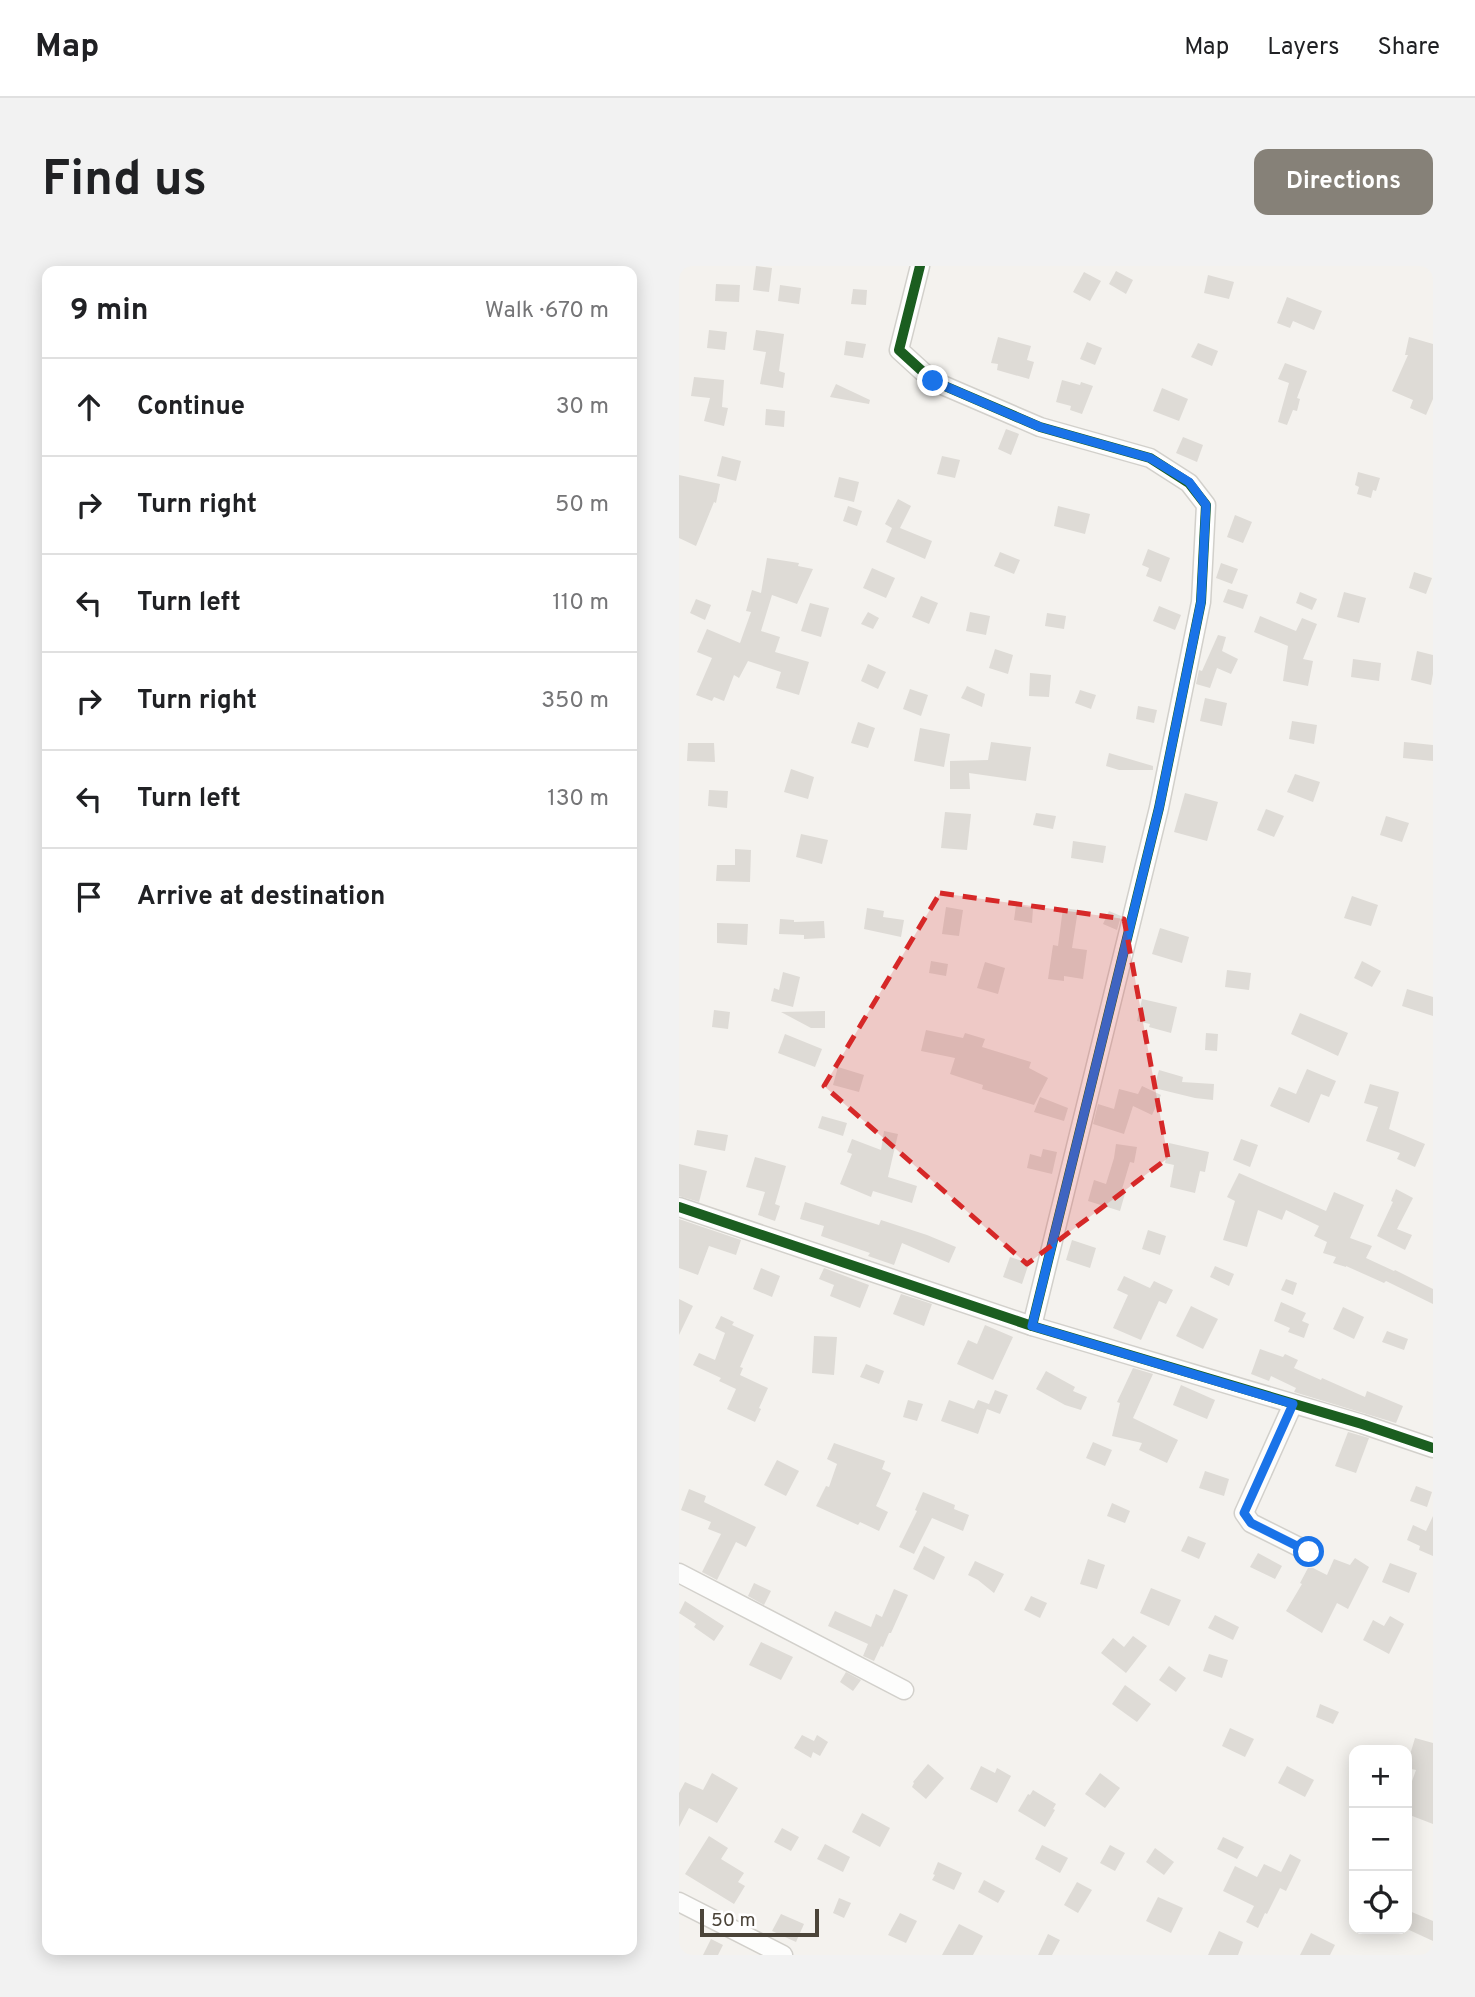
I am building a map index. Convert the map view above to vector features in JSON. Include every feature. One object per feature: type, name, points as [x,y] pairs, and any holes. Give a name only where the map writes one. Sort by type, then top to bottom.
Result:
[{"type":"street","points":[[920,266],[899,350],[933,381],[1040,427],[1150,458],[1189,482],[1206,505],[1201,602],[1159,808],[1032,1326]]},
{"type":"street","points":[[679,1207],[1032,1326],[1362,1424],[1433,1448]]},
{"type":"street","points":[[1293,1404],[1244,1513],[1251,1523],[1309,1552]]},
{"type":"street","points":[[679,1573],[904,1690]]},
{"type":"street","points":[[679,1902],[783,1955]]},
{"type":"highlighted area","points":[[940,893],[1124,919],[1168,1158],[1027,1264],[824,1086]]},
{"type":"building","points":[[756,266],[772,268],[769,292],[753,290]]},
{"type":"building","points":[[1116,271],[1133,280],[1126,294],[1109,284]]},
{"type":"building","points":[[1084,272],[1101,281],[1090,301],[1073,292]]},
{"type":"building","points":[[1208,275],[1234,282],[1229,299],[1204,293]]},
{"type":"building","points":[[716,284],[740,285],[739,302],[715,301]]},
{"type":"building","points":[[780,285],[801,288],[799,304],[778,301]]},
{"type":"building","points":[[853,289],[867,290],[866,305],[851,304]]},
{"type":"building","points":[[1287,297],[1322,311],[1314,330],[1293,321],[1290,328],[1277,323]]},
{"type":"building","points":[[709,330],[727,332],[725,350],[707,348]]},
{"type":"building","points":[[756,330],[784,334],[779,371],[785,373],[783,388],[760,384],[766,352],[753,350]]},
{"type":"building","points":[[998,337],[1031,346],[1027,360],[1034,362],[1029,379],[997,370],[998,364],[991,363]]},
{"type":"building","points":[[1409,337],[1433,344],[1433,399],[1426,415],[1410,408],[1413,400],[1392,391],[1408,355],[1405,355]]},
{"type":"building","points":[[846,341],[866,344],[863,358],[844,355]]},
{"type":"building","points":[[1087,342],[1102,348],[1095,365],[1080,359]]},
{"type":"building","points":[[1198,343],[1218,351],[1212,366],[1191,357]]},
{"type":"building","points":[[1285,363],[1307,371],[1297,398],[1300,399],[1297,411],[1293,410],[1287,425],[1278,422],[1289,383],[1278,379]]},
{"type":"building","points":[[694,377],[724,380],[722,407],[728,408],[724,426],[704,421],[710,398],[691,396]]},
{"type":"building","points":[[1062,380],[1093,386],[1082,414],[1070,410],[1071,406],[1056,402]]},
{"type":"building","points":[[836,384],[870,400],[869,404],[830,397]]},
{"type":"building","points":[[1162,388],[1188,399],[1179,421],[1153,411]]},
{"type":"building","points":[[766,409],[785,411],[784,427],[765,425]]},
{"type":"building","points":[[1006,429],[1019,434],[1011,455],[998,449]]},
{"type":"building","points":[[1183,437],[1203,445],[1197,462],[1176,453]]},
{"type":"building","points":[[722,456],[741,461],[736,481],[717,476]]},
{"type":"building","points":[[942,456],[960,460],[955,478],[937,474]]},
{"type":"building","points":[[1358,472],[1380,478],[1371,498],[1357,494],[1359,487],[1355,485]]},
{"type":"building","points":[[679,475],[720,484],[716,503],[714,502],[696,546],[679,538]]},
{"type":"building","points":[[839,477],[859,482],[854,502],[834,497]]},
{"type":"building","points":[[898,499],[911,506],[900,528],[932,541],[925,559],[886,542],[892,528],[885,524]]},
{"type":"building","points":[[848,506],[862,511],[857,526],[843,521]]},
{"type":"building","points":[[1058,506],[1090,514],[1085,534],[1054,526]]},
{"type":"building","points":[[1235,515],[1252,522],[1243,543],[1227,537]]},
{"type":"building","points":[[1148,549],[1170,558],[1161,582],[1146,576],[1149,568],[1142,565]]},
{"type":"building","points":[[1000,552],[1020,560],[1014,574],[994,566]]},
{"type":"building","points":[[767,558],[799,563],[798,566],[813,569],[797,604],[772,595],[761,631],[780,637],[775,652],[809,662],[799,695],[776,688],[781,672],[748,661],[739,678],[734,675],[724,701],[714,697],[712,701],[696,695],[712,658],[697,652],[707,629],[740,643],[751,612],[746,611],[752,590],[761,593]]},
{"type":"building","points":[[1221,563],[1238,569],[1232,584],[1216,578]]},
{"type":"building","points":[[872,568],[895,578],[886,598],[863,588]]},
{"type":"building","points":[[1414,572],[1432,578],[1426,594],[1409,588]]},
{"type":"building","points":[[1228,589],[1248,595],[1243,609],[1223,602]]},
{"type":"building","points":[[1300,592],[1317,599],[1312,610],[1296,603]]},
{"type":"building","points":[[1344,592],[1366,598],[1359,623],[1337,617]]},
{"type":"building","points":[[921,596],[938,603],[929,624],[912,617]]},
{"type":"building","points":[[696,599],[711,605],[705,620],[690,613]]},
{"type":"building","points":[[810,603],[829,608],[821,637],[801,631]]},
{"type":"building","points":[[1159,606],[1181,615],[1175,630],[1153,621]]},
{"type":"building","points":[[868,612],[879,618],[873,629],[861,624]]},
{"type":"building","points":[[970,612],[990,616],[986,635],[966,631]]},
{"type":"building","points":[[1047,613],[1066,616],[1064,629],[1045,626]]},
{"type":"building","points":[[1260,616],[1296,631],[1302,618],[1317,624],[1303,659],[1313,661],[1308,686],[1283,681],[1288,646],[1254,632]]},
{"type":"building","points":[[1218,635],[1226,637],[1222,651],[1238,659],[1231,674],[1217,668],[1210,688],[1196,684],[1199,670],[1202,671]]},
{"type":"building","points":[[995,649],[1013,655],[1008,674],[989,668]]},
{"type":"building","points":[[1417,651],[1433,655],[1431,685],[1411,680]]},
{"type":"building","points":[[1353,659],[1381,663],[1379,681],[1351,677]]},
{"type":"building","points":[[868,664],[886,672],[878,689],[861,681]]},
{"type":"building","points":[[1030,673],[1051,675],[1049,697],[1029,696]]},
{"type":"building","points":[[967,686],[985,694],[982,707],[961,698]]},
{"type":"building","points":[[910,689],[928,695],[921,716],[903,709]]},
{"type":"building","points":[[1080,690],[1096,695],[1091,709],[1075,703]]},
{"type":"building","points":[[1205,698],[1227,703],[1222,726],[1200,721]]},
{"type":"building","points":[[1138,706],[1157,710],[1154,723],[1136,719]]},
{"type":"building","points":[[1292,721],[1317,725],[1314,744],[1289,739]]},
{"type":"building","points":[[858,722],[875,728],[868,748],[851,743]]},
{"type":"building","points":[[920,728],[950,734],[944,767],[914,761]]},
{"type":"building","points":[[991,742],[1031,747],[1026,781],[969,773],[970,789],[950,789],[950,761],[988,760]]},
{"type":"building","points":[[1404,742],[1433,745],[1433,761],[1403,758]]},
{"type":"building","points":[[688,743],[714,743],[715,762],[687,761]]},
{"type":"building","points":[[1109,753],[1153,766],[1153,770],[1119,770],[1106,766]]},
{"type":"building","points":[[791,769],[814,777],[808,799],[784,792]]},
{"type":"building","points":[[1295,774],[1320,782],[1313,802],[1287,792]]},
{"type":"building","points":[[709,790],[728,791],[727,808],[708,806]]},
{"type":"building","points":[[1185,793],[1218,802],[1207,841],[1174,832]]},
{"type":"building","points":[[1266,809],[1284,816],[1274,837],[1257,830]]},
{"type":"building","points":[[945,812],[971,814],[967,850],[941,848]]},
{"type":"building","points":[[1036,813],[1056,816],[1053,829],[1033,825]]},
{"type":"building","points":[[1386,816],[1409,823],[1402,842],[1380,835]]},
{"type":"building","points":[[801,834],[828,840],[822,864],[796,857]]},
{"type":"building","points":[[1073,841],[1106,846],[1103,863],[1071,858]]},
{"type":"building","points":[[735,849],[751,850],[750,882],[716,881],[717,865],[735,865]]},
{"type":"building","points":[[1352,896],[1378,905],[1371,926],[1344,918]]},
{"type":"building","points":[[1016,905],[1033,908],[1032,923],[1014,920]]},
{"type":"building","points":[[946,907],[963,910],[959,936],[942,934]]},
{"type":"building","points":[[867,908],[884,911],[883,917],[904,920],[901,937],[864,929]]},
{"type":"building","points":[[1063,908],[1078,910],[1072,948],[1087,950],[1083,979],[1064,976],[1064,981],[1048,979],[1053,945],[1058,946]]},
{"type":"building","points":[[1109,911],[1121,916],[1117,930],[1103,924]]},
{"type":"building","points":[[780,919],[794,922],[824,921],[825,938],[804,939],[804,935],[779,934]]},
{"type":"building","points":[[717,923],[748,924],[747,945],[717,943]]},
{"type":"building","points":[[1160,928],[1189,937],[1182,963],[1152,954]]},
{"type":"building","points":[[931,961],[948,964],[946,976],[929,973]]},
{"type":"building","points":[[1362,961],[1381,971],[1372,987],[1354,978]]},
{"type":"building","points":[[985,962],[1005,968],[998,994],[977,988]]},
{"type":"building","points":[[1227,970],[1251,973],[1249,990],[1225,987]]},
{"type":"building","points":[[783,972],[800,977],[793,1007],[771,1001],[774,988],[779,990]]},
{"type":"building","points":[[1407,989],[1433,997],[1433,1016],[1402,1006]]},
{"type":"building","points":[[1142,999],[1177,1007],[1171,1033],[1137,1021]]},
{"type":"building","points":[[714,1010],[730,1012],[728,1029],[712,1027]]},
{"type":"building","points":[[825,1011],[825,1028],[811,1028],[781,1012]]},
{"type":"building","points":[[1300,1013],[1348,1033],[1338,1056],[1291,1034]]},
{"type":"building","points":[[926,1030],[963,1038],[965,1033],[985,1039],[982,1047],[1031,1062],[1029,1068],[1048,1078],[1034,1105],[982,1089],[983,1085],[950,1074],[955,1058],[921,1051]]},
{"type":"building","points":[[1206,1033],[1218,1034],[1217,1051],[1205,1050]]},
{"type":"building","points":[[785,1034],[822,1049],[815,1067],[778,1053]]},
{"type":"building","points":[[838,1067],[864,1075],[859,1092],[833,1085]]},
{"type":"building","points":[[1307,1069],[1336,1081],[1329,1097],[1321,1094],[1309,1123],[1270,1106],[1279,1087],[1296,1094]]},
{"type":"building","points":[[1159,1070],[1183,1077],[1182,1082],[1214,1084],[1213,1100],[1154,1088]]},
{"type":"building","points":[[1370,1084],[1399,1092],[1389,1129],[1425,1144],[1415,1167],[1397,1159],[1400,1153],[1366,1141],[1378,1107],[1364,1103]]},
{"type":"building","points":[[1142,1086],[1161,1095],[1152,1115],[1133,1106],[1124,1134],[1093,1124],[1098,1104],[1114,1109],[1119,1089],[1138,1094]]},
{"type":"building","points":[[1040,1097],[1068,1108],[1064,1121],[1034,1112]]},
{"type":"building","points":[[822,1116],[847,1123],[843,1136],[818,1128]]},
{"type":"building","points":[[697,1130],[728,1135],[725,1151],[694,1145]]},
{"type":"building","points":[[884,1131],[898,1134],[888,1177],[917,1186],[912,1203],[873,1191],[871,1197],[840,1184],[852,1154],[847,1152],[852,1139],[881,1150]]},
{"type":"building","points":[[1241,1139],[1258,1145],[1250,1167],[1233,1160]]},
{"type":"building","points":[[1169,1143],[1209,1152],[1205,1172],[1200,1171],[1195,1193],[1170,1187],[1174,1165],[1165,1163]]},
{"type":"building","points":[[1116,1144],[1137,1147],[1134,1163],[1130,1162],[1122,1189],[1126,1190],[1120,1211],[1088,1201],[1094,1180],[1106,1184]]},
{"type":"building","points":[[1043,1149],[1057,1152],[1052,1174],[1027,1168],[1030,1154],[1041,1157]]},
{"type":"building","points":[[755,1157],[786,1166],[775,1204],[780,1206],[775,1221],[758,1215],[765,1192],[746,1187]]},
{"type":"building","points":[[679,1164],[707,1171],[699,1202],[679,1196]]},
{"type":"building","points":[[1239,1173],[1326,1211],[1334,1192],[1364,1205],[1350,1238],[1372,1246],[1366,1258],[1433,1289],[1433,1304],[1386,1281],[1384,1283],[1333,1263],[1336,1257],[1323,1253],[1327,1242],[1314,1236],[1319,1226],[1286,1210],[1282,1220],[1258,1210],[1247,1247],[1223,1240],[1235,1201],[1227,1197]]},
{"type":"building","points":[[1396,1189],[1413,1198],[1397,1229],[1412,1235],[1405,1250],[1377,1236]]},
{"type":"building","points":[[805,1202],[879,1225],[881,1220],[956,1247],[949,1263],[902,1243],[894,1265],[868,1256],[870,1253],[821,1236],[824,1226],[800,1219]]},
{"type":"building","points":[[679,1219],[741,1240],[736,1255],[709,1246],[698,1275],[679,1268]]},
{"type":"building","points":[[1148,1230],[1166,1236],[1160,1255],[1142,1249]]},
{"type":"building","points":[[1072,1240],[1096,1248],[1090,1268],[1066,1260]]},
{"type":"building","points":[[1010,1257],[1029,1263],[1022,1284],[1003,1277]]},
{"type":"building","points":[[1215,1266],[1234,1274],[1229,1286],[1210,1277]]},
{"type":"building","points":[[761,1268],[780,1276],[772,1297],[753,1289]]},
{"type":"building","points":[[824,1268],[869,1285],[860,1308],[830,1296],[834,1285],[819,1279]]},
{"type":"building","points":[[1124,1276],[1150,1288],[1154,1281],[1173,1290],[1166,1304],[1159,1301],[1141,1340],[1113,1328],[1128,1295],[1117,1290]]},
{"type":"building","points":[[1286,1279],[1297,1283],[1293,1295],[1281,1290]]},
{"type":"building","points":[[901,1294],[932,1304],[924,1326],[893,1314]]},
{"type":"building","points":[[679,1299],[693,1306],[679,1335]]},
{"type":"building","points":[[1281,1302],[1306,1313],[1302,1321],[1309,1324],[1304,1338],[1288,1332],[1290,1328],[1274,1321]]},
{"type":"building","points":[[1191,1306],[1218,1319],[1203,1349],[1176,1336]]},
{"type":"building","points":[[1343,1307],[1364,1317],[1354,1339],[1333,1329]]},
{"type":"building","points":[[721,1316],[734,1322],[732,1325],[754,1335],[740,1367],[743,1368],[740,1375],[768,1388],[755,1422],[727,1409],[736,1389],[719,1381],[721,1378],[693,1365],[699,1353],[715,1360],[725,1333],[715,1328]]},
{"type":"building","points":[[985,1325],[1013,1337],[993,1380],[957,1364],[968,1340],[977,1344]]},
{"type":"building","points":[[1387,1331],[1408,1339],[1404,1350],[1382,1342]]},
{"type":"building","points":[[814,1336],[837,1337],[834,1375],[812,1373]]},
{"type":"building","points":[[1260,1349],[1283,1357],[1285,1354],[1298,1360],[1294,1368],[1321,1380],[1322,1378],[1365,1397],[1367,1391],[1403,1406],[1396,1423],[1294,1392],[1296,1388],[1271,1376],[1269,1381],[1251,1374]]},
{"type":"building","points":[[866,1364],[884,1371],[879,1384],[860,1377]]},
{"type":"building","points":[[1133,1368],[1153,1374],[1133,1418],[1178,1440],[1167,1463],[1139,1450],[1142,1443],[1112,1436],[1120,1403],[1117,1402]]},
{"type":"building","points":[[1046,1371],[1075,1387],[1073,1391],[1087,1397],[1081,1410],[1065,1405],[1036,1389]]},
{"type":"building","points":[[1181,1385],[1215,1400],[1207,1419],[1173,1405]]},
{"type":"building","points":[[995,1390],[1008,1395],[1000,1414],[987,1409],[978,1434],[941,1421],[949,1400],[974,1409],[978,1400],[989,1404]]},
{"type":"building","points":[[908,1400],[923,1404],[917,1421],[903,1417]]},
{"type":"building","points":[[1348,1432],[1369,1438],[1356,1473],[1335,1466]]},
{"type":"building","points":[[1093,1442],[1112,1450],[1105,1466],[1086,1458]]},
{"type":"building","points":[[834,1443],[885,1461],[882,1469],[891,1473],[876,1506],[888,1512],[879,1531],[860,1522],[858,1525],[816,1506],[826,1486],[829,1487],[837,1464],[827,1459]]},
{"type":"building","points":[[777,1460],[799,1471],[786,1496],[764,1485]]},
{"type":"building","points":[[1205,1471],[1229,1479],[1224,1496],[1199,1488]]},
{"type":"building","points":[[1416,1486],[1432,1492],[1427,1507],[1410,1501]]},
{"type":"building","points":[[689,1489],[706,1496],[704,1502],[756,1527],[746,1547],[736,1542],[717,1580],[702,1572],[721,1534],[708,1529],[711,1522],[681,1510]]},
{"type":"building","points":[[923,1492],[955,1505],[954,1509],[969,1515],[963,1531],[932,1518],[914,1554],[899,1547]]},
{"type":"building","points":[[1112,1503],[1130,1511],[1125,1523],[1107,1516]]},
{"type":"building","points":[[1433,1516],[1433,1556],[1419,1550],[1420,1546],[1407,1540],[1413,1525],[1426,1531]]},
{"type":"building","points":[[1188,1536],[1206,1543],[1199,1559],[1181,1551]]},
{"type":"building","points":[[924,1546],[945,1557],[934,1580],[913,1569]]},
{"type":"building","points":[[1258,1553],[1282,1566],[1275,1579],[1250,1567]]},
{"type":"building","points":[[1355,1558],[1369,1567],[1348,1609],[1337,1603],[1322,1633],[1286,1611],[1308,1568],[1327,1575],[1334,1559],[1350,1565]]},
{"type":"building","points":[[1088,1559],[1105,1565],[1097,1589],[1080,1584]]},
{"type":"building","points":[[975,1561],[1004,1574],[994,1593],[968,1575]]},
{"type":"building","points":[[1390,1563],[1417,1573],[1409,1593],[1382,1582]]},
{"type":"building","points":[[754,1583],[771,1591],[764,1605],[748,1596]]},
{"type":"building","points":[[1151,1588],[1181,1600],[1169,1626],[1140,1613]]},
{"type":"building","points":[[894,1589],[908,1595],[891,1633],[874,1661],[863,1656],[868,1644],[828,1626],[835,1611],[871,1627],[876,1614],[882,1617]]},
{"type":"building","points":[[1031,1596],[1047,1603],[1040,1618],[1024,1610]]},
{"type":"building","points":[[685,1601],[724,1626],[714,1641],[679,1613]]},
{"type":"building","points":[[1215,1615],[1239,1627],[1233,1640],[1208,1628]]},
{"type":"building","points":[[1390,1616],[1404,1624],[1389,1654],[1363,1640],[1373,1620],[1384,1626]]},
{"type":"building","points":[[1133,1636],[1147,1646],[1126,1673],[1101,1653],[1113,1638],[1124,1647]]},
{"type":"building","points":[[761,1642],[793,1657],[781,1680],[749,1665]]},
{"type":"building","points":[[1209,1654],[1228,1660],[1222,1678],[1203,1671]]},
{"type":"building","points":[[1169,1666],[1186,1678],[1176,1692],[1159,1680]]},
{"type":"building","points":[[846,1672],[861,1680],[853,1691],[840,1682]]},
{"type":"building","points":[[1125,1685],[1151,1704],[1137,1722],[1112,1704]]},
{"type":"building","points":[[1320,1704],[1339,1712],[1333,1724],[1316,1717]]},
{"type":"building","points":[[1230,1728],[1254,1739],[1245,1757],[1222,1746]]},
{"type":"building","points":[[802,1735],[814,1741],[817,1735],[828,1742],[820,1756],[813,1752],[811,1758],[794,1748]]},
{"type":"building","points":[[1415,1738],[1433,1743],[1433,1824],[1412,1816],[1412,1781],[1416,1770],[1412,1769]]},
{"type":"building","points":[[928,1764],[944,1778],[926,1799],[912,1787]]},
{"type":"building","points":[[981,1766],[995,1773],[997,1768],[1011,1776],[997,1803],[970,1789]]},
{"type":"building","points":[[1287,1766],[1314,1780],[1305,1797],[1278,1783]]},
{"type":"building","points":[[712,1773],[738,1788],[717,1823],[689,1808],[679,1827],[679,1793],[685,1782],[703,1790]]},
{"type":"building","points":[[1100,1773],[1120,1788],[1105,1808],[1085,1794]]},
{"type":"building","points":[[1033,1790],[1056,1804],[1045,1827],[1018,1811]]},
{"type":"building","points":[[862,1813],[890,1828],[880,1847],[852,1832]]},
{"type":"building","points":[[782,1828],[799,1837],[791,1851],[774,1842]]},
{"type":"building","points":[[709,1836],[728,1848],[721,1859],[744,1873],[738,1882],[745,1886],[734,1904],[685,1874]]},
{"type":"building","points":[[1223,1837],[1244,1847],[1237,1859],[1217,1849]]},
{"type":"building","points":[[825,1844],[850,1857],[843,1872],[817,1859]]},
{"type":"building","points":[[1042,1845],[1068,1858],[1060,1873],[1035,1859]]},
{"type":"building","points":[[1110,1845],[1125,1853],[1115,1871],[1100,1863]]},
{"type":"building","points":[[1155,1848],[1174,1862],[1164,1875],[1146,1862]]},
{"type":"building","points":[[1290,1854],[1301,1860],[1286,1891],[1280,1888],[1258,1928],[1246,1922],[1254,1906],[1223,1891],[1235,1866],[1257,1877],[1264,1864],[1281,1872]]},
{"type":"building","points":[[938,1862],[962,1873],[954,1890],[932,1880]]},
{"type":"building","points":[[984,1880],[1005,1891],[998,1903],[978,1892]]},
{"type":"building","points":[[1077,1882],[1092,1890],[1078,1913],[1064,1905]]},
{"type":"building","points":[[1158,1897],[1183,1908],[1171,1933],[1146,1921]]},
{"type":"building","points":[[839,1898],[851,1903],[844,1918],[833,1913]]},
{"type":"building","points":[[1412,1912],[1433,1921],[1433,1941],[1412,1931]]},
{"type":"building","points":[[900,1913],[917,1921],[906,1943],[888,1935]]},
{"type":"building","points":[[781,1914],[804,1924],[796,1942],[772,1931]]},
{"type":"building","points":[[959,1924],[983,1936],[973,1955],[942,1955]]},
{"type":"building","points":[[1219,1931],[1243,1942],[1238,1955],[1208,1955]]},
{"type":"building","points":[[1311,1933],[1335,1945],[1330,1955],[1300,1955]]},
{"type":"building","points":[[1048,1934],[1060,1940],[1052,1955],[1038,1955]]},
{"type":"building","points":[[711,1939],[723,1945],[718,1955],[703,1955]]},
{"type":"cycle path","points":[[920,266],[899,350],[933,381],[1040,427],[1150,458],[1189,483],[1206,505],[1201,602],[1159,808],[1032,1326]]},
{"type":"cycle path","points":[[679,1207],[1032,1326],[1362,1424],[1433,1448]]},
{"type":"route","points":[[933,381],[1040,427],[1150,458],[1189,482],[1206,505],[1201,602],[1159,808],[1032,1326],[1293,1404],[1244,1513],[1251,1523],[1309,1552]]}]
